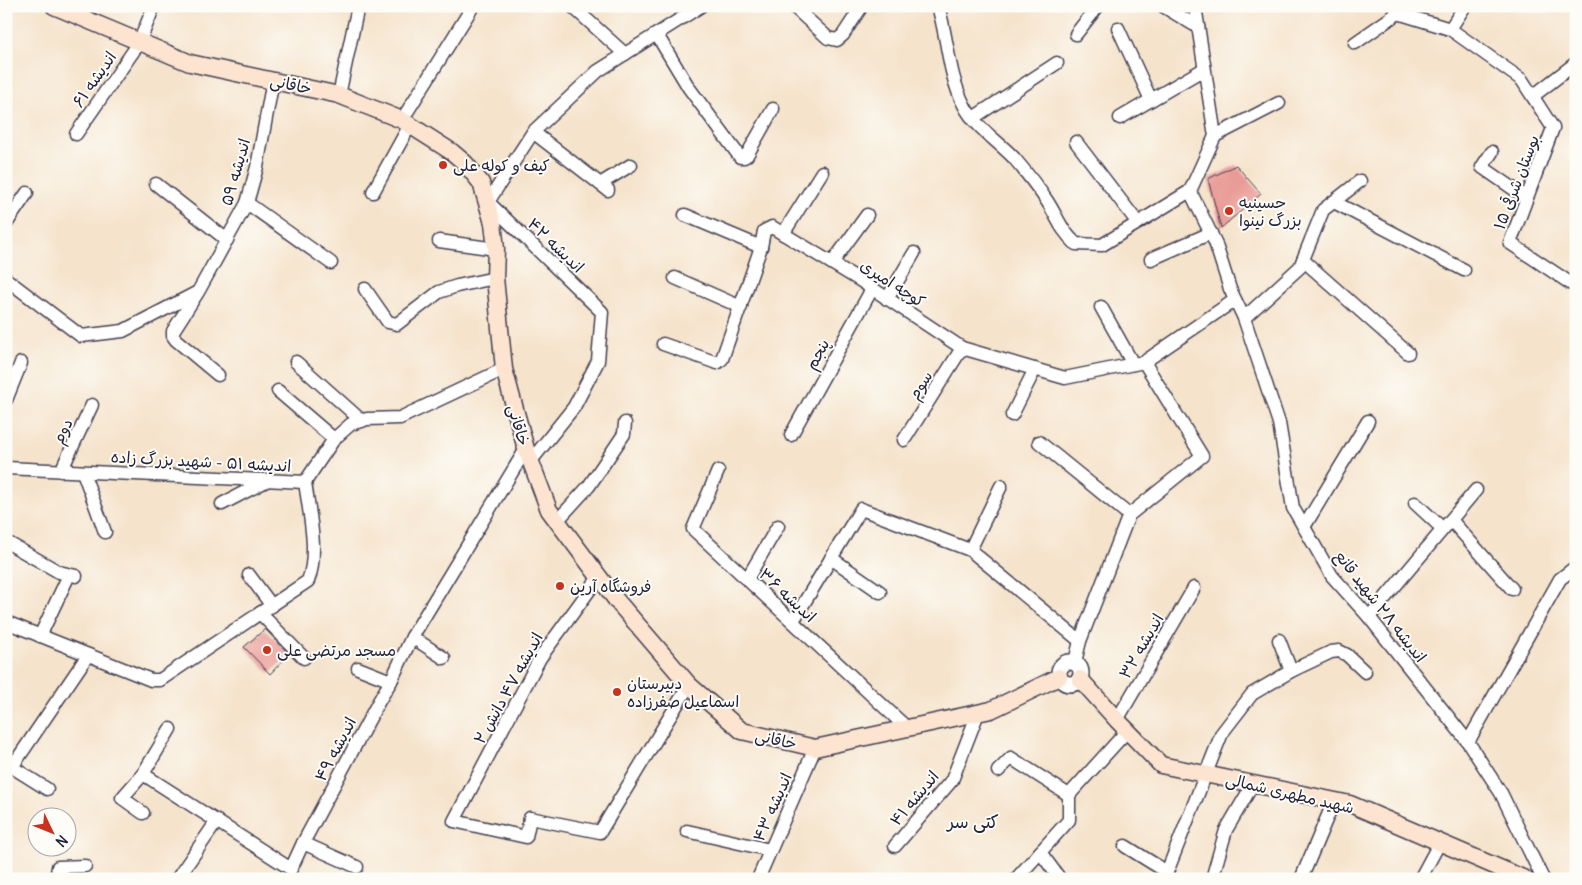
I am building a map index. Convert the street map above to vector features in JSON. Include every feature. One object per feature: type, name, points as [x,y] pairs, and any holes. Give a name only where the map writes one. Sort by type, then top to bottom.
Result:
[{"type":"main road","name":"خاقانی","points":[[54,6],[190,62],[339,95],[406,122],[452,152],[465,163],[481,183],[493,222],[496,249],[495,278],[504,369],[528,456],[548,510],[617,601],[689,685],[742,731],[815,748],[991,710],[1059,677]]},
{"type":"main road","name":"شهید مطهری شمالی","points":[[1080,679],[1122,726],[1161,765],[1350,804],[1525,879]]},
{"type":"street","name":"اندیشه ۶۱","points":[[76,134],[139,42],[154,6]]},
{"type":"street","points":[[373,192],[406,122],[473,6]]},
{"type":"street","points":[[488,202],[533,132],[598,71],[700,6]]},
{"type":"street","points":[[793,6],[828,38],[837,40],[843,35],[862,6]]},
{"type":"street","points":[[938,6],[944,27],[950,69],[964,106],[973,118],[1014,158],[1047,201],[1063,230],[1076,244],[1102,245],[1190,191],[1215,136],[1195,6]]},
{"type":"street","points":[[1076,34],[1098,6]]},
{"type":"street","points":[[1163,6],[1198,28]]},
{"type":"street","points":[[1450,29],[1465,6]]},
{"type":"street","points":[[573,7],[625,54]]},
{"type":"street","points":[[1355,43],[1397,10]]},
{"type":"street","name":"بوستان شرقی ۱۵","points":[[1397,10],[1450,29],[1522,80],[1554,128],[1510,243],[1576,287]]},
{"type":"street","points":[[339,95],[357,11]]},
{"type":"street","points":[[1118,28],[1152,100]]},
{"type":"street","points":[[657,34],[689,88],[740,157],[747,155],[773,109]]},
{"type":"street","points":[[973,118],[1057,63]]},
{"type":"street","points":[[1533,96],[1576,63]]},
{"type":"street","points":[[1120,118],[1204,69]]},
{"type":"street","name":"اندیشه ۵۹","points":[[218,375],[173,336],[173,331],[198,292],[247,203],[257,167],[273,80]]},
{"type":"street","points":[[1215,136],[1279,103]]},
{"type":"street","points":[[533,132],[604,187],[631,165]]},
{"type":"street","points":[[1076,142],[1138,223]]},
{"type":"street","points":[[1492,152],[1482,167],[1527,198]]},
{"type":"street","points":[[784,234],[822,172]]},
{"type":"street","points":[[1244,318],[1300,267],[1324,210],[1360,181]]},
{"type":"street","points":[[156,184],[227,240]]},
{"type":"street","name":"اندیشه ۲۸ شهید قانع","points":[[1190,191],[1210,233],[1244,318],[1279,423],[1293,508],[1332,576],[1369,617],[1468,742],[1501,793],[1543,879]]},
{"type":"street","points":[[6,224],[27,193]]},
{"type":"street","name":"اندیشه ۴۲","points":[[488,202],[602,312]]},
{"type":"street","points":[[1334,202],[1464,270]]},
{"type":"street","points":[[247,203],[331,263]]},
{"type":"street","points":[[832,264],[867,214]]},
{"type":"street","points":[[685,215],[761,247]]},
{"type":"street","name":"کوچه امیری","points":[[663,344],[717,363],[720,362],[741,307],[761,247],[764,231],[772,227],[962,348],[1065,378],[1138,363]]},
{"type":"street","points":[[1151,260],[1210,233]]},
{"type":"street","points":[[439,241],[496,249]]},
{"type":"street","points":[[887,299],[914,253]]},
{"type":"street","points":[[1303,260],[1408,353]]},
{"type":"street","points":[[365,289],[388,322],[397,324],[439,292],[495,278]]},
{"type":"street","points":[[675,278],[741,307]]},
{"type":"street","points":[[6,279],[81,336],[123,331],[198,292]]},
{"type":"street","name":"پنجم","points":[[791,435],[872,289]]},
{"type":"street","points":[[1138,363],[1236,300]]},
{"type":"street","points":[[1075,662],[1080,641],[1129,514],[1202,456],[1101,307]]},
{"type":"street","name":"اندیشه ۴۹","points":[[143,774],[217,821],[290,874],[303,843],[391,681],[412,637],[528,456],[574,407],[598,361],[602,312]]},
{"type":"street","name":"سوم","points":[[904,440],[962,348]]},
{"type":"street","points":[[296,362],[362,421]]},
{"type":"street","points":[[6,400],[20,363]]},
{"type":"street","name":"اندیشه ۵۱ - شهید بزرگ زاده","points":[[6,468],[305,482],[334,439],[351,424],[362,421],[400,418],[504,369]]},
{"type":"street","points":[[1012,415],[1035,369]]},
{"type":"street","points":[[278,391],[334,439]]},
{"type":"street","name":"دوم","points":[[61,471],[92,405]]},
{"type":"street","points":[[1304,527],[1368,421]]},
{"type":"street","points":[[557,521],[589,486],[624,434],[625,423]]},
{"type":"street","points":[[1038,442],[1129,514]]},
{"type":"street","name":"اندیشه ۳۶","points":[[718,471],[692,530],[907,728]]},
{"type":"street","points":[[83,472],[104,532]]},
{"type":"street","points":[[222,504],[266,480]]},
{"type":"street","points":[[6,622],[151,680],[160,680],[308,581],[311,573],[312,537],[305,482]]},
{"type":"street","points":[[970,550],[1001,486]]},
{"type":"street","points":[[1369,617],[1476,490]]},
{"type":"street","points":[[1415,504],[1447,525],[1512,589]]},
{"type":"street","points":[[792,621],[861,509],[970,550],[1080,641]]},
{"type":"street","points":[[747,579],[778,526]]},
{"type":"street","points":[[10,544],[59,572],[73,575],[40,636]]},
{"type":"street","points":[[830,558],[880,592]]},
{"type":"street","points":[[1468,742],[1560,579],[1573,569],[1576,569]]},
{"type":"street","points":[[249,575],[272,606]]},
{"type":"street","name":"اندیشه ۴۷ دانش ۲","points":[[599,577],[540,658],[454,821],[526,837],[530,818],[600,832],[689,685]]},
{"type":"street","name":"اندیشه ۳۲","points":[[1069,795],[1122,726],[1194,588]]},
{"type":"street","points":[[260,613],[304,658]]},
{"type":"street","points":[[412,637],[444,658]]},
{"type":"street","points":[[1279,640],[1291,670]]},
{"type":"street","points":[[1125,846],[1165,876],[1222,733],[1252,694],[1291,670],[1331,652],[1339,651],[1347,655],[1365,672]]},
{"type":"street","points":[[47,788],[12,767],[88,655]]},
{"type":"street","points":[[1075,662],[1080,666],[1082,673],[1076,684],[1069,685],[1059,677],[1059,670],[1062,664],[1075,662]]},
{"type":"street","points":[[358,668],[391,681]]},
{"type":"street","name":"اندیشه ۴۱","points":[[895,846],[952,780],[978,712]]},
{"type":"street","points":[[143,813],[122,798],[143,774],[170,729]]},
{"type":"street","name":"اندیشه ۴۳","points":[[758,879],[815,748]]},
{"type":"street","points":[[998,770],[1011,758],[1069,795],[1069,820],[1016,879]]},
{"type":"street","points":[[1212,879],[1226,830],[1253,784]]},
{"type":"street","points":[[1301,879],[1334,801]]},
{"type":"street","points":[[177,879],[217,821]]},
{"type":"street","points":[[687,831],[770,850]]},
{"type":"street","points":[[1420,879],[1440,842]]},
{"type":"street","points":[[303,843],[357,867]]},
{"type":"street","points":[[1040,852],[1060,879]]},
{"type":"street","points":[[56,879],[58,867],[85,866]]},
{"type":"building","name":"حسینیه بزرگ نینوا","points":[[1236,165],[1261,194],[1221,228],[1208,179]]},
{"type":"building","name":"مسجد مرتضی علی","points":[[265,629],[289,654],[270,674],[244,647]]},
{"type":"place","name":"کیف و کوله علی","points":[[443,165]]},
{"type":"place","name":"حسینیه بزرگ نینوا","points":[[1229,211]]},
{"type":"place","name":"فروشگاه آرین","points":[[560,586]]},
{"type":"place","name":"مسجد مرتضی علی","points":[[267,650]]},
{"type":"place","name":"دبیرستان اسماعیل صفرزاده","points":[[617,692]]},
{"type":"district","name":"کتی سر","points":[[973,821]]}]
